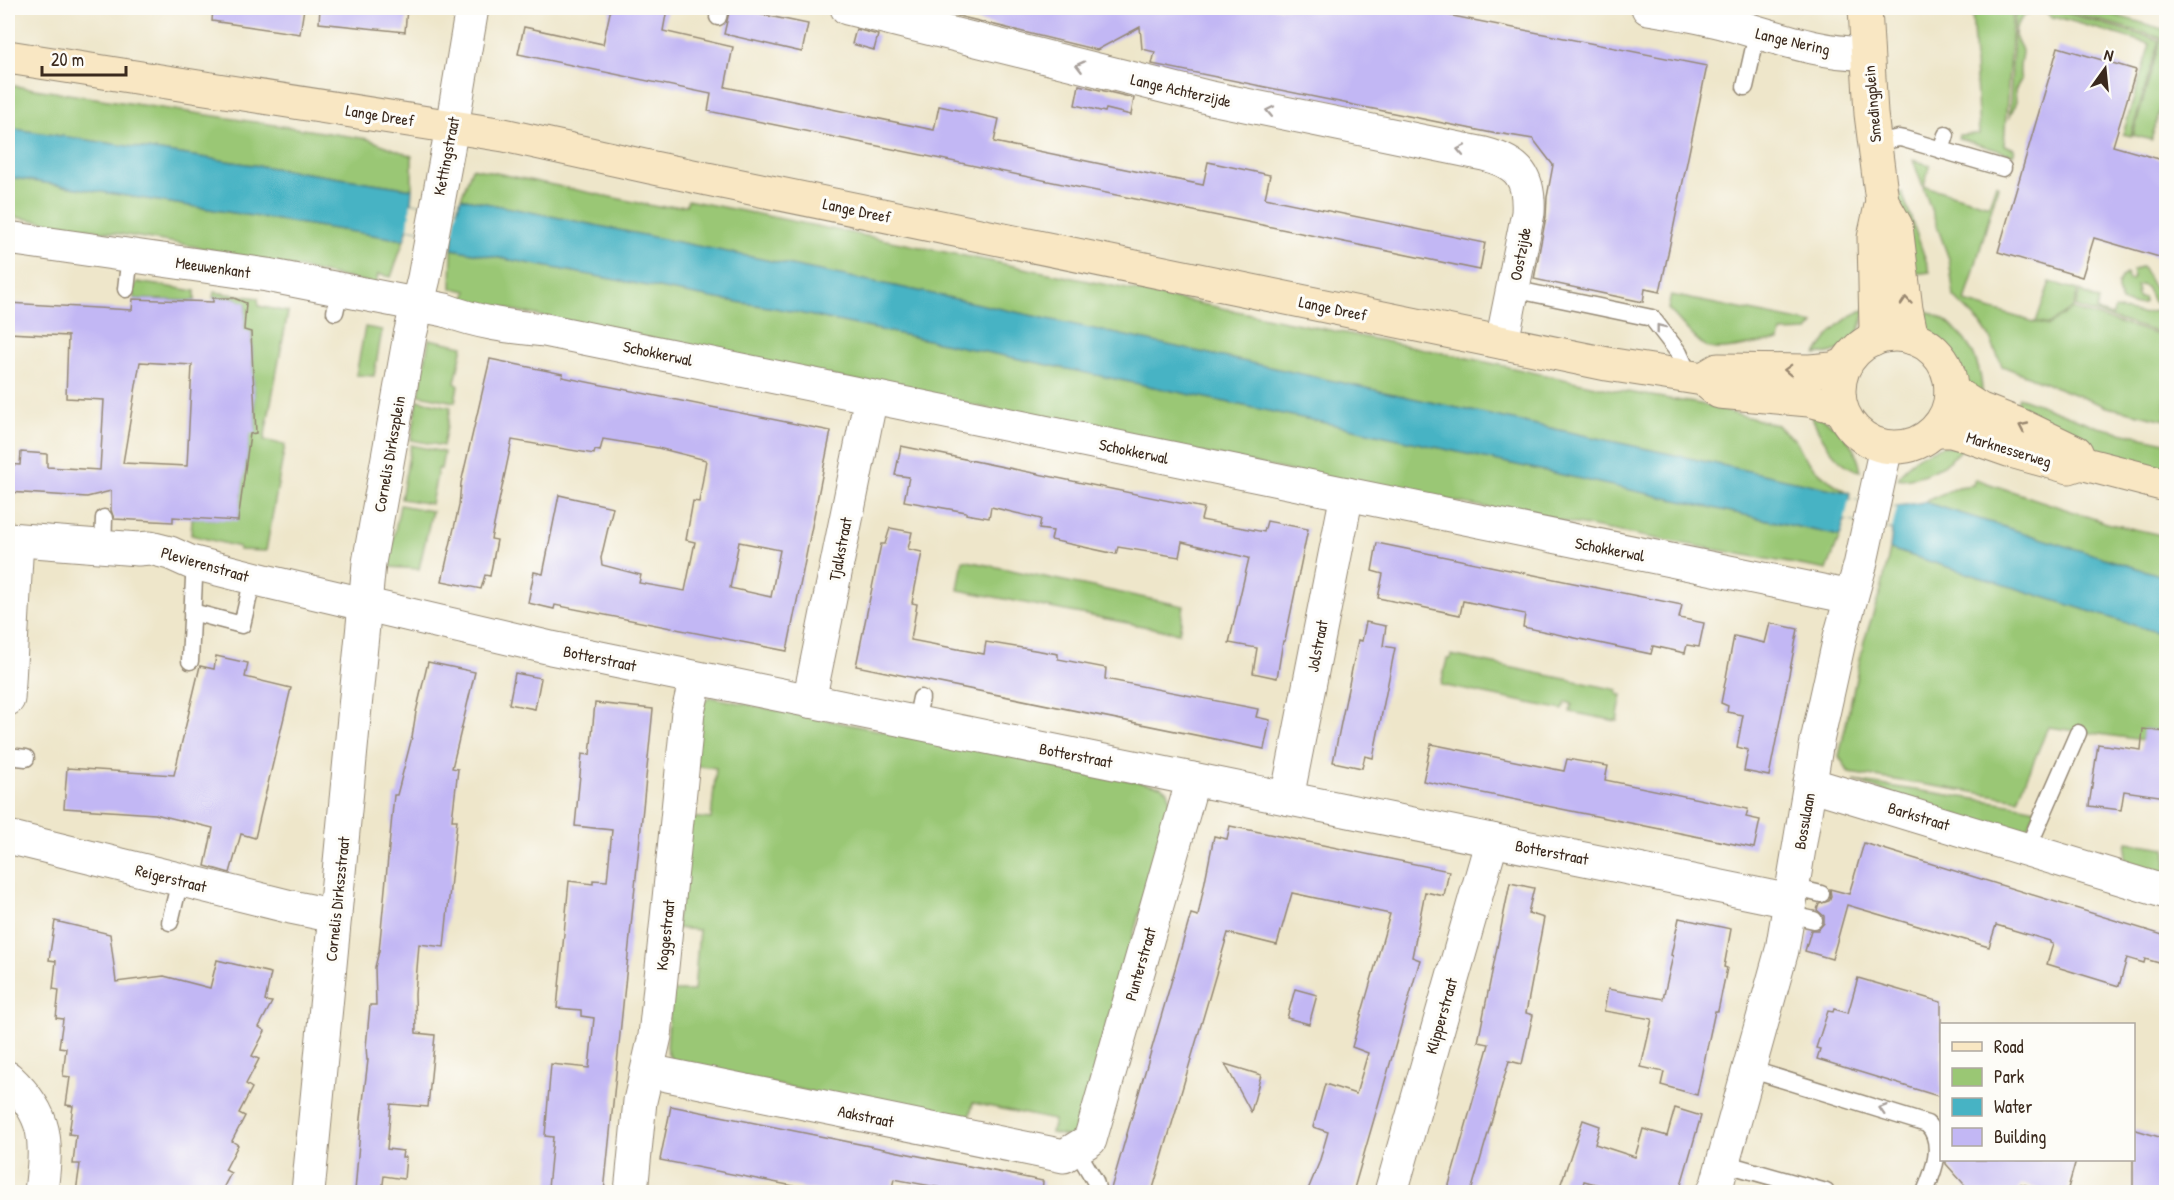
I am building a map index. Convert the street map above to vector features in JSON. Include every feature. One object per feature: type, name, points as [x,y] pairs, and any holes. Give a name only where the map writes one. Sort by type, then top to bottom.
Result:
[{"type":"main road","name":"Smedingplein","points":[[1865,8],[1867,53],[1882,201],[1874,238],[1876,328],[1873,340]]},
{"type":"main road","name":"Lange Dreef","points":[[8,57],[504,135],[654,168],[1629,368],[1697,379],[1719,392],[1809,400],[1841,408]]},
{"type":"main road","name":"Smedingplein","points":[[1882,201],[1896,226],[1906,309],[1912,338]]},
{"type":"main road","points":[[1893,335],[1912,338],[1928,346],[1940,358],[1948,374],[1951,392],[1947,412],[1935,431],[1927,438],[1907,446],[1886,447],[1863,438],[1846,420],[1841,408],[1839,386],[1845,365],[1857,350],[1873,340],[1893,335]]},
{"type":"main road","name":"Lange Dreef","points":[[1697,379],[1718,370],[1810,371],[1845,365]]},
{"type":"main road","name":"Marknesserweg","points":[[1951,392],[1979,409],[2020,425],[2076,452],[2081,463]]},
{"type":"main road","name":"Marknesserweg","points":[[1935,431],[1951,431],[2069,467],[2081,463],[2166,485]]},
{"type":"street","name":"Kettingstraat","points":[[418,305],[472,8]]},
{"type":"street","name":"Lange Achterzijde","points":[[847,8],[1211,98],[1484,154],[1516,168]]},
{"type":"street","name":"Lange Nering","points":[[1648,8],[1726,15],[1757,34],[1850,53],[1867,53]]},
{"type":"street","name":"Oostzijde","points":[[1502,342],[1528,201],[1526,182],[1516,168]]},
{"type":"street","name":"Meeuwenkant","points":[[8,238],[267,275],[338,301],[418,305]]},
{"type":"street","name":"Schokkerwal","points":[[418,305],[446,310],[471,320],[545,330],[1851,597]]},
{"type":"street","name":"Cornelis Dirkszplein","points":[[364,605],[401,381],[418,305]]},
{"type":"street","name":"Tjalkstraat","points":[[809,701],[871,397]]},
{"type":"street","name":"Bossulaan","points":[[1718,1178],[1782,950],[1801,903],[1810,784],[1837,648],[1886,447]]},
{"type":"street","name":"Jolstraat","points":[[1287,798],[1347,495]]},
{"type":"street","name":"Plevierenstraat","points":[[12,540],[104,533],[170,553],[197,564],[253,578],[308,584],[364,605]]},
{"type":"street","points":[[8,699],[12,540]]},
{"type":"street","name":"Botterstraat","points":[[364,605],[416,615],[523,642],[809,701],[918,710],[1193,779],[1801,903]]},
{"type":"street","name":"Cornelis Dirkszstraat","points":[[308,1192],[360,666],[364,605]]},
{"type":"street","name":"Koggestraat","points":[[631,1192],[640,1101],[655,1036],[688,712],[696,678]]},
{"type":"street","name":"Punterstraat","points":[[1079,1147],[1090,1140],[1193,779]]},
{"type":"street","name":"Barkstraat","points":[[1810,784],[2044,858],[2166,892]]},
{"type":"street","name":"Reigerstraat","points":[[8,837],[335,916]]},
{"type":"street","name":"Klipperstraat","points":[[1391,1192],[1492,840]]},
{"type":"street","name":"Aakstraat","points":[[648,1071],[1055,1155],[1064,1156],[1079,1147]]},
{"type":"street","points":[[8,1078],[28,1100],[41,1124],[46,1149],[42,1192]]},
{"type":"lane","points":[[1744,87],[1757,34]]},
{"type":"lane","points":[[1875,143],[1899,138],[1943,142],[2003,168]]},
{"type":"lane","points":[[126,289],[130,255]]},
{"type":"lane","points":[[1513,289],[1652,318],[1697,379]]},
{"type":"lane","points":[[190,661],[194,579],[197,564]]},
{"type":"lane","points":[[192,612],[242,625],[253,578]]},
{"type":"lane","points":[[2044,858],[2078,733]]},
{"type":"lane","points":[[8,756],[26,758]]},
{"type":"lane","points":[[170,922],[180,880]]},
{"type":"lane","points":[[1749,1070],[1927,1124],[1935,1136],[1937,1154],[1925,1192]]},
{"type":"lane","points":[[1079,1147],[1098,1192]]},
{"type":"lane","points":[[1718,1178],[1826,1192]]},
{"type":"green space","points":[[1972,8],[2013,8],[2004,145],[2015,149],[2013,155],[1958,138],[1959,135],[1979,134]]},
{"type":"green space","points":[[2015,8],[2049,8],[2159,40],[2131,136],[2123,134],[2150,44],[2057,17],[2051,18],[2041,10],[2029,12],[2016,27],[2015,37],[2022,52],[2021,80],[2015,90],[2016,102],[2009,119]]},
{"type":"green space","points":[[2056,8],[2091,8],[2166,30],[2166,90],[2151,140],[2133,135],[2161,38]]},
{"type":"green space","points":[[8,85],[368,139],[412,156],[412,189],[8,128]]},
{"type":"green space","points":[[1913,160],[1930,165],[1924,186],[1989,205],[1996,184],[1998,186],[1965,302],[2048,326],[2072,309],[2166,337],[2166,420],[2107,407],[2002,366],[1981,324],[1954,297],[1949,259]]},
{"type":"green space","points":[[472,168],[658,207],[686,205],[688,200],[1458,356],[1609,389],[1700,404],[1777,425],[1795,440],[1802,453],[1817,471],[1850,493],[914,290],[461,198]]},
{"type":"green space","points":[[8,177],[404,240],[391,277],[378,274],[376,284],[182,244],[8,216]]},
{"type":"green space","points":[[1897,193],[1902,193],[1930,272],[1914,274]]},
{"type":"green space","points":[[452,249],[775,308],[1331,424],[1840,536],[1827,570],[1315,476],[578,324],[465,300],[467,291],[451,288]]},
{"type":"green space","points":[[2142,266],[2154,288],[2166,282],[2166,299],[2154,303],[2146,287],[2141,285],[2136,286],[2138,292],[2136,293],[2139,298],[2144,298],[2143,304],[2133,305],[2122,302],[2118,290],[2120,280],[2126,274],[2129,280],[2132,280],[2134,277],[2132,271]]},
{"type":"green space","points":[[137,282],[195,291],[195,301],[134,299],[133,289]]},
{"type":"green space","points":[[2050,282],[2078,290],[2073,308],[2048,325],[2036,322]]},
{"type":"green space","points":[[2080,291],[2099,301],[2096,311],[2112,316],[2115,309],[2142,314],[2166,308],[2166,335],[2075,307]]},
{"type":"green space","points":[[214,292],[258,298],[259,306],[288,312],[264,440],[285,445],[266,551],[239,550],[239,547],[191,535],[192,518],[238,520],[250,429],[256,433],[251,332],[244,332],[246,304],[234,298],[213,298]]},
{"type":"green space","points":[[1671,295],[1814,324],[1808,331],[1781,332],[1779,341],[1730,349],[1712,349],[1696,339],[1668,309]]},
{"type":"green space","points":[[1917,308],[1945,321],[1966,342],[1979,369],[1982,400],[1962,381],[1951,355],[1929,331]]},
{"type":"green space","points":[[1866,309],[1859,330],[1851,343],[1838,351],[1816,355],[1825,340],[1837,328],[1850,317]]},
{"type":"green space","points":[[365,327],[382,330],[374,376],[356,375]]},
{"type":"green space","points":[[429,339],[463,346],[455,383],[458,385],[455,402],[419,395]]},
{"type":"green space","points":[[2019,397],[2098,427],[2166,442],[2166,469],[2100,454],[2013,412]]},
{"type":"green space","points":[[418,400],[451,407],[443,446],[411,440]]},
{"type":"green space","points":[[1810,412],[1829,422],[1843,435],[1854,451],[1861,471],[1844,463],[1829,448]]},
{"type":"green space","points":[[411,445],[444,452],[431,504],[401,499]]},
{"type":"green space","points":[[1944,446],[1964,447],[1934,470],[1916,477],[1898,479],[1911,462]]},
{"type":"green space","points":[[1975,479],[2107,523],[2166,536],[2166,577],[1924,502],[1958,487],[1973,485]]},
{"type":"green space","points":[[400,505],[432,511],[419,569],[388,567]]},
{"type":"green space","points":[[1890,549],[2166,635],[2166,732],[2144,729],[2142,740],[2048,727],[2018,799],[1849,773],[1839,756],[1864,641],[1882,587]]},
{"type":"green space","points":[[963,560],[1184,606],[1179,633],[958,590]]},
{"type":"green space","points":[[1451,655],[1618,690],[1617,694],[1622,695],[1617,721],[1570,712],[1572,704],[1566,702],[1563,710],[1441,685],[1447,659],[1450,659]]},
{"type":"green space","points":[[710,697],[1161,786],[1167,791],[1171,803],[1075,1138],[1051,1133],[1054,1120],[973,1103],[967,1126],[672,1062],[667,1051],[670,991],[694,991],[699,930],[676,928],[688,817],[711,819],[716,768],[692,765],[704,702]]},
{"type":"green space","points":[[1854,781],[2016,805],[2036,809],[2024,838]]},
{"type":"green space","points":[[2127,842],[2166,848],[2166,877],[2124,864]]},
{"type":"water","points":[[8,128],[412,189],[411,203],[457,210],[461,198],[914,290],[1850,493],[1849,499],[1896,508],[1924,502],[2166,577],[2166,635],[1890,549],[1892,530],[1888,528],[1845,520],[1840,536],[1331,424],[775,308],[452,249],[453,235],[408,228],[404,240],[8,177]]},
{"type":"pier","points":[[411,203],[457,210],[453,235],[408,228]]},
{"type":"pier","points":[[1849,499],[1897,508],[1892,529],[1845,520]]},
{"type":"building","points":[[213,8],[304,8],[300,34],[212,21]]},
{"type":"building","points":[[320,8],[407,8],[405,32],[319,23]]},
{"type":"building","points":[[611,8],[667,9],[663,31],[733,47],[725,87],[934,130],[939,106],[999,119],[994,142],[1203,185],[1208,162],[1270,175],[1265,198],[1485,243],[1480,270],[708,111],[711,94],[518,54],[524,27],[603,44]]},
{"type":"building","points":[[730,8],[808,24],[802,52],[724,34]]},
{"type":"building","points":[[955,8],[1412,8],[1707,66],[1660,292],[1645,289],[1643,302],[1534,279],[1553,165],[1533,139],[1497,134],[1152,64],[1155,52],[1142,49],[1140,27],[1097,50],[954,15]]},
{"type":"building","points":[[856,29],[878,35],[874,50],[852,44]]},
{"type":"building","points":[[2058,47],[2136,70],[2113,146],[2166,161],[2166,259],[2094,238],[2082,277],[1998,252]]},
{"type":"building","points":[[1079,85],[1134,98],[1131,115],[1075,105]]},
{"type":"building","points":[[213,298],[234,298],[246,303],[244,330],[251,332],[256,433],[250,434],[238,521],[173,517],[173,522],[114,519],[111,510],[111,491],[87,497],[8,492],[8,464],[20,465],[21,452],[47,454],[47,467],[100,470],[104,400],[66,398],[68,336],[8,333],[8,303],[132,310],[133,299],[213,302]],"holes":[[[140,362],[192,365],[187,466],[123,463]]]},
{"type":"building","points":[[490,359],[563,374],[562,377],[831,431],[787,651],[555,605],[554,609],[528,603],[534,572],[543,574],[559,495],[613,507],[601,558],[602,565],[641,575],[639,583],[685,591],[695,542],[686,540],[693,501],[699,502],[706,460],[658,448],[603,439],[600,451],[595,450],[594,454],[512,440],[491,539],[497,540],[490,576],[485,575],[481,589],[442,581],[459,506],[461,483]],"holes":[[[739,542],[780,550],[771,597],[730,588]]]},
{"type":"building","points":[[901,446],[1204,508],[1201,520],[1264,532],[1267,521],[1308,529],[1277,678],[1253,673],[1257,648],[1229,643],[1249,558],[1182,542],[1179,557],[1118,547],[1116,554],[1051,540],[1053,531],[1039,529],[1041,519],[991,507],[989,518],[904,501],[909,477],[895,475]]},
{"type":"building","points":[[890,528],[912,532],[908,549],[922,552],[912,603],[917,604],[911,640],[984,654],[986,642],[1058,654],[1058,659],[1106,668],[1105,679],[1258,709],[1256,717],[1270,720],[1264,749],[856,666],[881,544],[885,544]]},
{"type":"building","points":[[1377,543],[1682,605],[1679,618],[1704,623],[1699,647],[1687,645],[1685,653],[1653,646],[1651,654],[1523,627],[1525,614],[1463,601],[1460,615],[1378,598],[1383,574],[1372,571]]},
{"type":"building","points":[[1366,622],[1386,626],[1383,646],[1395,648],[1373,758],[1365,756],[1362,768],[1333,762],[1358,640],[1362,641]]},
{"type":"building","points":[[1770,623],[1798,629],[1769,776],[1744,771],[1748,750],[1737,747],[1743,715],[1727,712],[1728,706],[1721,703],[1734,636],[1765,643]]},
{"type":"building","points":[[216,656],[248,663],[245,677],[291,688],[255,838],[241,834],[230,873],[205,866],[213,828],[155,814],[64,808],[67,768],[174,775],[200,666],[214,669]]},
{"type":"building","points":[[428,662],[475,672],[452,768],[458,769],[452,820],[457,820],[444,947],[419,944],[415,994],[416,1033],[435,1035],[428,1107],[391,1104],[387,1149],[403,1151],[402,1157],[406,1157],[404,1179],[384,1176],[382,1192],[355,1192],[368,1060],[366,1047],[370,1005],[376,1005],[375,967],[379,951],[394,795],[397,795],[412,737]]},
{"type":"building","points":[[515,673],[541,678],[535,709],[509,704]]},
{"type":"building","points":[[595,703],[653,709],[604,1192],[548,1188],[553,1137],[545,1136],[551,1064],[589,1068],[594,1018],[581,1016],[581,1010],[557,1008],[569,881],[593,884],[593,880],[607,881],[612,830],[575,826],[582,754],[590,755]]},
{"type":"building","points":[[2143,729],[2166,732],[2166,797],[2124,791],[2121,810],[2089,806],[2098,744],[2141,750]]},
{"type":"building","points":[[1431,744],[1564,771],[1567,759],[1608,766],[1605,780],[1748,809],[1746,817],[1760,820],[1754,848],[1423,781]]},
{"type":"building","points":[[1230,826],[1449,871],[1444,896],[1425,892],[1412,957],[1420,960],[1353,1192],[1307,1192],[1328,1132],[1313,1127],[1325,1084],[1356,1094],[1368,1053],[1352,1047],[1390,914],[1292,893],[1277,945],[1228,933],[1152,1192],[1110,1192],[1191,914],[1198,916],[1214,836],[1227,839]]},
{"type":"building","points":[[1864,843],[2166,936],[2166,965],[2145,959],[2144,963],[2127,958],[2119,986],[2047,964],[2053,944],[2050,941],[1996,925],[1989,947],[1847,905],[1832,959],[1805,951],[1811,930],[1818,930],[1824,923],[1824,916],[1817,910],[1819,904],[1829,901],[1830,889],[1849,894]]},
{"type":"building","points":[[1510,883],[1534,888],[1528,913],[1544,918],[1526,1013],[1533,1015],[1522,1064],[1509,1061],[1471,1192],[1447,1192],[1489,1044],[1478,1042]]},
{"type":"building","points":[[1679,918],[1731,929],[1724,967],[1727,968],[1697,1095],[1661,1085],[1664,1072],[1641,1067],[1652,1019],[1604,1011],[1608,989],[1663,999]]},
{"type":"building","points":[[55,921],[110,934],[116,982],[164,976],[210,988],[217,960],[271,973],[265,1001],[272,1002],[259,1027],[265,1031],[252,1056],[259,1059],[246,1084],[252,1088],[239,1113],[245,1116],[232,1141],[238,1145],[225,1170],[231,1173],[221,1192],[76,1192],[80,1164],[73,1164],[76,1135],[69,1134],[73,1106],[66,1105],[70,1077],[63,1076],[66,1048],[59,1047],[63,1019],[56,1018],[59,990],[53,989],[56,961],[49,960]]},
{"type":"building","points":[[1858,978],[1941,1002],[1940,1097],[1817,1059],[1820,1049],[1816,1048],[1828,1011],[1833,1012],[1834,1009],[1848,1013]]},
{"type":"building","points":[[1295,989],[1317,995],[1309,1024],[1287,1018]]},
{"type":"building","points":[[1225,1064],[1261,1075],[1251,1112]]},
{"type":"building","points":[[671,1106],[1043,1181],[1042,1192],[963,1192],[894,1179],[891,1192],[824,1192],[660,1160]]},
{"type":"building","points":[[1675,1108],[1701,1116],[1679,1192],[1625,1192],[1584,1181],[1581,1192],[1558,1192],[1583,1120],[1600,1126],[1595,1144],[1635,1157],[1643,1129],[1667,1136]]},
{"type":"building","points":[[2135,1130],[2166,1139],[2166,1192],[2133,1192]]},
{"type":"building","points":[[1946,1161],[2076,1161],[2067,1192],[2052,1192],[2021,1184],[2018,1192],[1971,1192],[1946,1164]]}]
